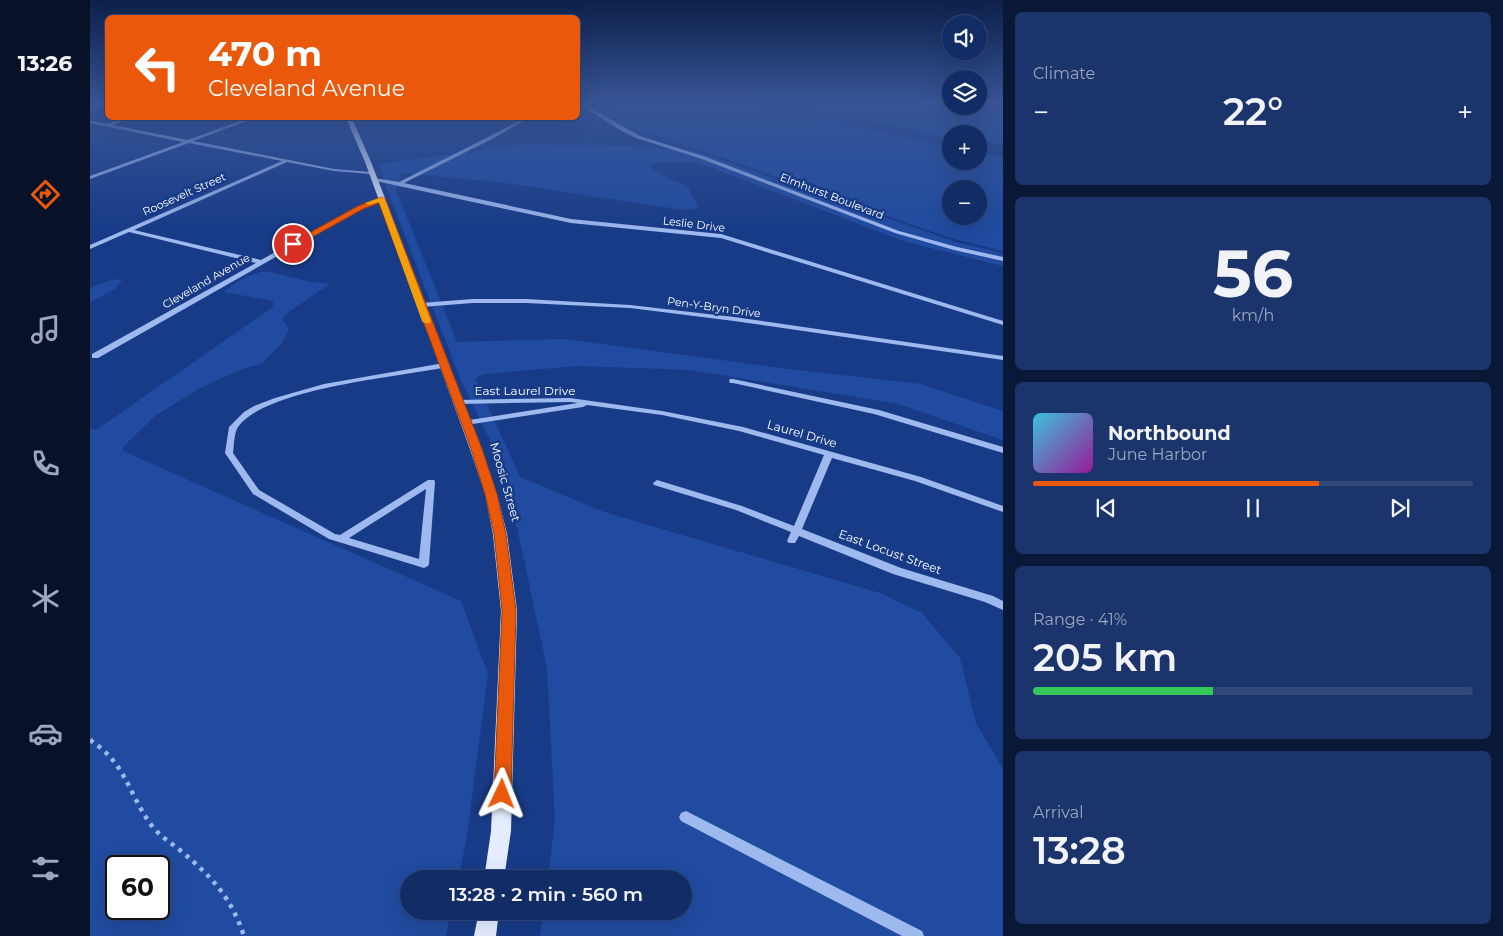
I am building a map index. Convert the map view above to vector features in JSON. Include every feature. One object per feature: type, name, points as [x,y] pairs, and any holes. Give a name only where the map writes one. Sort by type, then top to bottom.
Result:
[{"type":"main road","name":"Moosic Street","points":[[360,145],[466,423],[491,494],[498,526],[509,611],[501,831],[495,870]]},
{"type":"main road","points":[[485,936],[487,920]]},
{"type":"street","points":[[90,178],[178,145]]},
{"type":"street","name":"Leslie Drive","points":[[207,145],[373,177],[571,221],[721,236],[1003,323]]},
{"type":"street","points":[[399,184],[477,145]]},
{"type":"street","name":"Elmhurst Boulevard","points":[[662,145],[704,158],[897,232],[956,249],[1003,259]]},
{"type":"street","name":"Roosevelt Street","points":[[90,247],[286,160]]},
{"type":"street","name":"Cleveland Avenue","points":[[95,356],[360,207],[382,199]]},
{"type":"street","points":[[128,230],[260,262]]},
{"type":"street","name":"Pen-Y-Bryn Drive","points":[[421,306],[466,301],[512,300],[614,304],[1003,358]]},
{"type":"street","points":[[341,539],[432,482],[424,564],[332,537],[256,492],[229,453],[233,427],[256,408],[300,394],[354,381],[444,365]]},
{"type":"street","points":[[734,381],[876,412],[1003,450]]},
{"type":"street","name":"East Laurel Drive","points":[[458,402],[570,400],[588,403]]},
{"type":"street","name":"East Laurel Drive","points":[[466,423],[566,409],[588,403]]},
{"type":"street","name":"Laurel Drive","points":[[588,403],[672,415],[740,430],[918,480],[1003,510]]},
{"type":"street","points":[[794,536],[829,454]]},
{"type":"street","name":"East Locust Street","points":[[657,483],[739,508],[794,536],[897,571],[989,599],[1003,606]]},
{"type":"street","points":[[686,817],[917,936]]},
{"type":"path","points":[[90,740],[112,755],[144,815],[154,828],[222,888],[232,904],[244,936]]},
{"type":"shaded area","points":[[524,145],[631,146],[692,150],[956,242],[1003,253],[1003,266],[906,242],[697,162],[658,162],[649,167],[667,178],[687,186],[699,208],[683,210],[507,183],[402,173],[396,190],[457,342],[565,339],[780,368],[921,384],[1003,411],[1003,440],[898,404],[690,370],[577,366],[485,374],[475,378],[520,477],[604,512],[880,593],[922,613],[960,658],[976,723],[1003,769],[1003,936],[540,936],[543,920],[692,920],[692,870],[549,870],[555,820],[547,668],[515,518],[502,465],[460,378],[386,187],[379,163]]},
{"type":"shaded area","points":[[684,145],[936,145],[942,146],[942,170],[987,170],[987,154],[1003,157],[1003,251],[947,237]]},
{"type":"shaded area","points":[[266,271],[311,282],[330,284],[287,313],[282,319],[289,329],[282,343],[262,363],[240,370],[200,388],[155,416],[123,447],[123,451],[461,601],[488,674],[466,842],[460,870],[400,870],[400,920],[449,920],[446,936],[90,936],[90,428],[96,430],[273,307],[273,301],[224,292],[244,278]]},
{"type":"shaded area","points":[[123,279],[115,289],[90,302],[90,288],[111,280]]},
{"type":"slow traffic","points":[[369,203],[382,199],[427,321]]},
{"type":"route","points":[[293,244],[360,207],[382,199],[476,449],[491,494],[500,534],[509,611],[502,794]]}]
